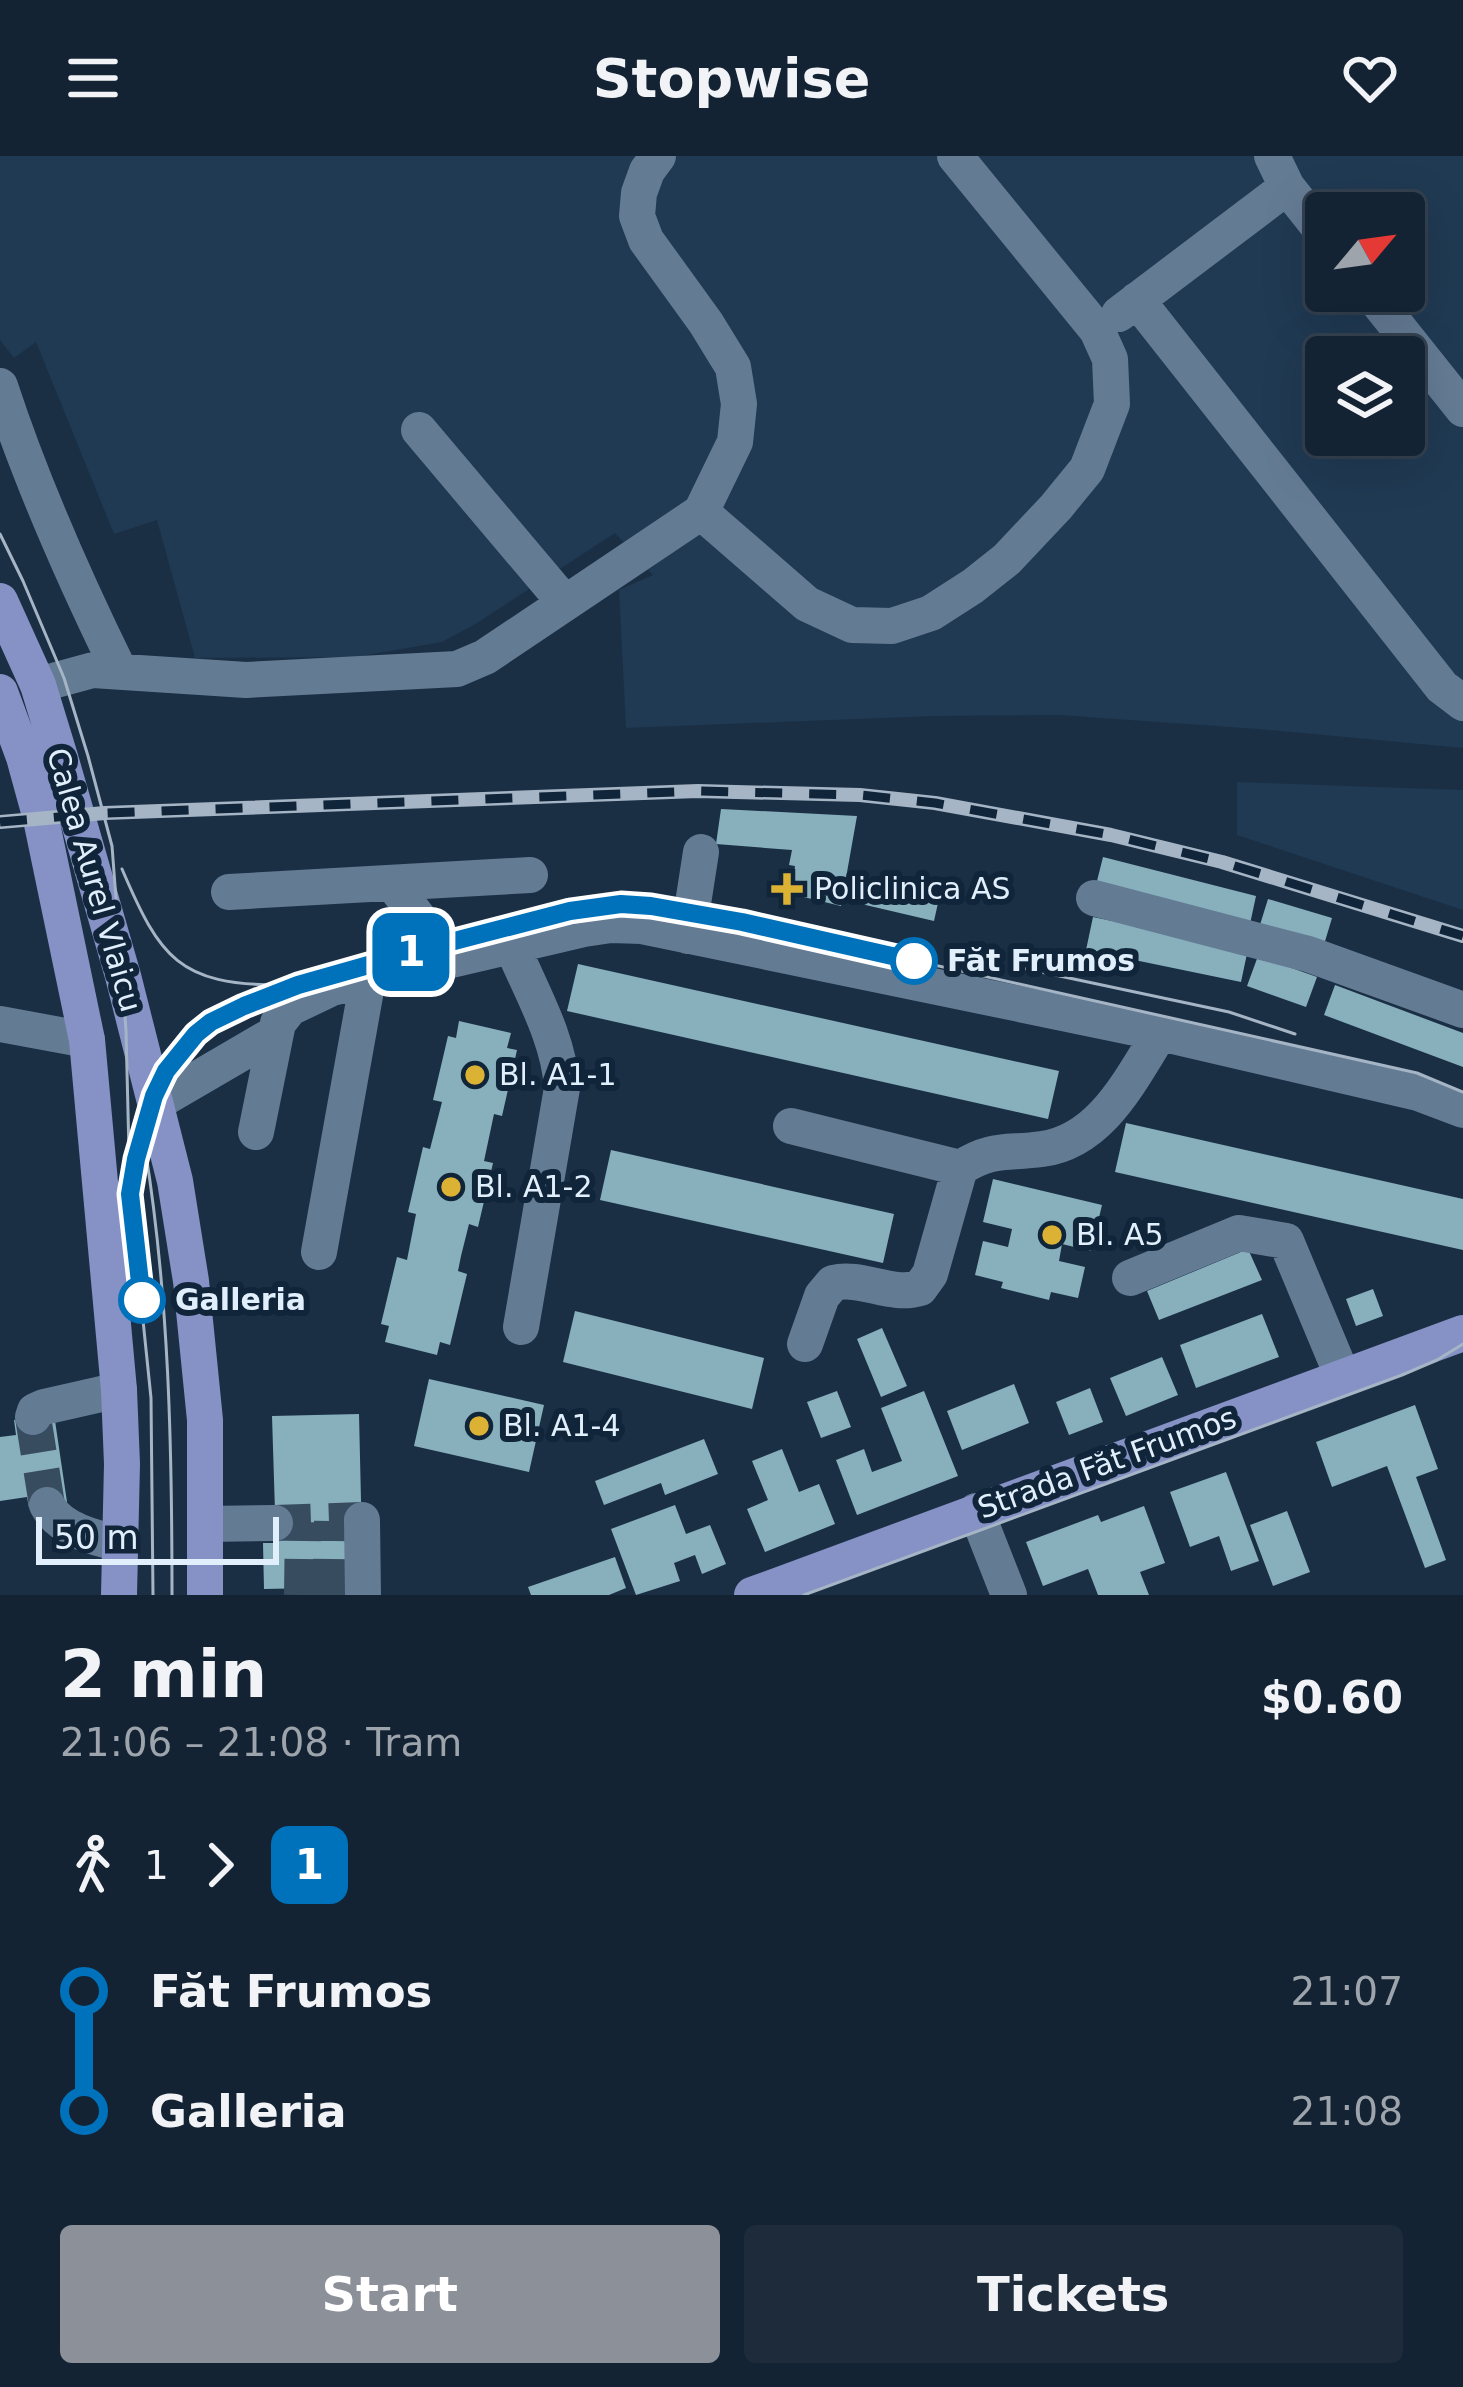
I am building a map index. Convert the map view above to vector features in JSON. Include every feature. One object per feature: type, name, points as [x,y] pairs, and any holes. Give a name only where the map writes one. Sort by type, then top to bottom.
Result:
[{"type":"main road","name":"Calea Aurel Vlaicu","points":[[0,601],[38,685],[176,1180],[201,1356],[205,1595]]},
{"type":"main road","name":"Calea Aurel Vlaicu","points":[[2,700],[41,819],[86,1040],[119,1390],[119,1595]]},
{"type":"main road","name":"Strada Făt Frumos","points":[[752,1595],[1463,1333]]},
{"type":"street","points":[[38,685],[93,670],[245,680],[457,669],[485,657],[701,512],[735,442],[739,404],[733,367],[646,240],[637,216],[647,171],[658,156]]},
{"type":"street","points":[[701,512],[807,604],[852,625],[892,626],[931,614],[1007,559],[1087,469],[1112,404],[1110,359],[1096,330],[955,156]]},
{"type":"street","points":[[1096,330],[1137,300],[1280,172],[1305,207]]},
{"type":"street","points":[[1137,300],[1442,687],[1463,703]]},
{"type":"street","points":[[1387,312],[1463,409]]},
{"type":"street","points":[[0,386],[48,516],[119,670]]},
{"type":"street","points":[[419,430],[565,604]]},
{"type":"street","points":[[688,936],[701,852]]},
{"type":"street","points":[[229,892],[530,875]]},
{"type":"street","points":[[393,884],[450,960]]},
{"type":"street","points":[[1094,898],[1308,954],[1463,1010]]},
{"type":"street","points":[[256,1132],[281,1017],[305,999],[368,979],[610,925],[642,926],[1160,1033],[1418,1093],[1463,1110]]},
{"type":"street","points":[[512,946],[554,1043],[562,1088],[521,1327]]},
{"type":"street","points":[[319,1252],[368,979]]},
{"type":"street","points":[[0,1024],[86,1040]]},
{"type":"street","points":[[156,1103],[276,1033]]},
{"type":"street","points":[[805,1344],[822,1296],[833,1283],[850,1280],[911,1292],[926,1282],[960,1168],[998,1151],[1043,1149],[1078,1137],[1100,1120],[1160,1033]]},
{"type":"street","points":[[791,1126],[960,1168]]},
{"type":"street","points":[[1130,1278],[1239,1233],[1286,1241],[1342,1375]]},
{"type":"street","points":[[33,1417],[44,1407],[119,1390]]},
{"type":"street","points":[[47,1505],[63,1523],[121,1544]]},
{"type":"street","points":[[976,1511],[1009,1595]]},
{"type":"street","points":[[362,1520],[363,1595]]},
{"type":"street","points":[[205,1524],[275,1523]]},
{"type":"shaded area","points":[[0,156],[1463,156],[1463,748],[1059,715],[626,728],[619,590],[653,575],[615,533],[442,642],[355,657],[195,658],[157,520],[114,534],[36,342],[14,358],[0,340]]},
{"type":"shaded area","points":[[1237,782],[1463,790],[1463,910],[1237,835]]},
{"type":"building","points":[[721,809],[857,816],[841,906],[791,894],[792,850],[716,844]]},
{"type":"building","points":[[1103,857],[1256,896],[1250,924],[1096,885]]},
{"type":"building","points":[[863,876],[940,894],[934,921],[857,903]]},
{"type":"building","points":[[1268,899],[1332,918],[1323,948],[1259,928]]},
{"type":"building","points":[[1093,917],[1248,949],[1241,982],[1086,950]]},
{"type":"building","points":[[1258,956],[1317,977],[1306,1007],[1247,986]]},
{"type":"building","points":[[578,964],[1059,1071],[1048,1119],[567,1011]]},
{"type":"building","points":[[1335,985],[1463,1033],[1463,1067],[1324,1015]]},
{"type":"building","points":[[459,1021],[511,1033],[507,1048],[517,1050],[502,1116],[494,1114],[484,1161],[493,1163],[478,1227],[469,1224],[461,1256],[458,1271],[467,1274],[450,1345],[440,1342],[437,1355],[385,1342],[389,1326],[381,1324],[397,1257],[407,1260],[416,1214],[408,1212],[423,1147],[430,1149],[442,1102],[433,1100],[448,1036],[456,1038]]},
{"type":"building","points":[[1126,1123],[1463,1199],[1463,1250],[1115,1172]]},
{"type":"building","points":[[611,1150],[894,1214],[883,1263],[600,1200]]},
{"type":"building","name":"Bl. A5","points":[[993,1179],[1102,1205],[1091,1251],[1062,1244],[1059,1261],[1085,1267],[1078,1298],[1051,1292],[1049,1300],[1001,1288],[1003,1282],[975,1275],[983,1241],[1008,1247],[1012,1229],[983,1222]]},
{"type":"building","points":[[1248,1249],[1262,1280],[1159,1320],[1147,1291]]},
{"type":"building","points":[[1373,1289],[1383,1316],[1356,1326],[1346,1299]]},
{"type":"building","points":[[575,1311],[764,1358],[752,1409],[563,1362]]},
{"type":"building","points":[[1262,1314],[1279,1357],[1196,1388],[1180,1345]]},
{"type":"building","points":[[882,1328],[907,1386],[881,1397],[857,1339]]},
{"type":"building","points":[[1162,1357],[1178,1395],[1126,1416],[1110,1378]]},
{"type":"building","name":"Bl. A1-4","points":[[429,1379],[544,1405],[529,1472],[414,1446]]},
{"type":"building","points":[[1014,1384],[1029,1423],[962,1450],[947,1411]]},
{"type":"building","points":[[1090,1388],[1103,1422],[1069,1435],[1056,1402]]},
{"type":"building","points":[[837,1391],[851,1427],[821,1438],[807,1402]]},
{"type":"building","points":[[924,1391],[958,1476],[857,1515],[836,1460],[864,1449],[872,1472],[902,1461],[881,1408]]},
{"type":"building","points":[[1415,1405],[1438,1469],[1416,1477],[1446,1560],[1425,1568],[1387,1466],[1332,1487],[1316,1442]]},
{"type":"building","points":[[54,1414],[67,1502],[29,1508],[27,1497],[0,1501],[0,1437],[16,1435],[14,1420]]},
{"type":"building","points":[[359,1414],[363,1587],[264,1589],[263,1543],[276,1543],[272,1416]]},
{"type":"building","points":[[704,1439],[718,1474],[665,1495],[661,1483],[604,1505],[595,1481]]},
{"type":"building","points":[[782,1449],[799,1492],[819,1484],[835,1524],[765,1552],[747,1509],[768,1500],[752,1461]]},
{"type":"building","points":[[1226,1472],[1259,1561],[1231,1571],[1219,1536],[1190,1547],[1170,1492]]},
{"type":"building","points":[[675,1505],[686,1534],[710,1525],[726,1564],[702,1574],[695,1555],[674,1563],[680,1581],[636,1595],[611,1529]]},
{"type":"building","points":[[1144,1506],[1165,1563],[1140,1572],[1149,1595],[1098,1595],[1088,1569],[1043,1586],[1026,1542],[1098,1515],[1101,1522]]},
{"type":"building","points":[[1287,1511],[1310,1572],[1273,1586],[1250,1525]]},
{"type":"building","points":[[615,1557],[626,1588],[609,1595],[531,1595],[528,1587]]},
{"type":"tunnel","points":[[33,1417],[47,1505]]},
{"type":"tunnel","points":[[275,1523],[362,1520]]},
{"type":"tunnel","points":[[331,1595],[332,1521]]},
{"type":"tunnel","points":[[302,1595],[303,1522]]},
{"type":"tram line","points":[[0,534],[64,678],[112,846],[126,1030],[130,1194],[151,1398],[153,1595]]},
{"type":"tram line","points":[[122,869],[149,925],[177,960],[218,979],[280,985]]},
{"type":"tram line","name":"1","points":[[142,1300],[130,1194],[154,1096],[166,1071],[196,1034],[244,1006],[298,985],[439,945],[570,911],[621,904],[742,922],[914,961]]},
{"type":"tram line","points":[[130,1194],[143,1129],[158,1088],[180,1051],[210,1023],[288,988],[551,915],[614,905],[662,907],[742,922],[1417,1073],[1463,1092]]},
{"type":"tram line","points":[[1022,968],[1229,1012],[1295,1034]]},
{"type":"tram line","points":[[145,1148],[168,1371],[172,1595]]},
{"type":"tram line","points":[[804,1595],[1402,1375],[1463,1344]]},
{"type":"railway","points":[[0,822],[105,813],[698,791],[860,795],[935,803],[1111,835],[1222,862],[1463,936]]},
{"type":"place","name":"Policlinica AS","points":[[787,889]]},
{"type":"place","name":"Făt Frumos","points":[[914,961]]},
{"type":"place","name":"Bl. A1-1","points":[[475,1075]]},
{"type":"place","name":"Bl. A1-2","points":[[451,1187]]},
{"type":"place","name":"Bl. A5","points":[[1052,1235]]},
{"type":"place","name":"Galleria","points":[[142,1300]]},
{"type":"place","name":"Bl. A1-4","points":[[479,1426]]}]
